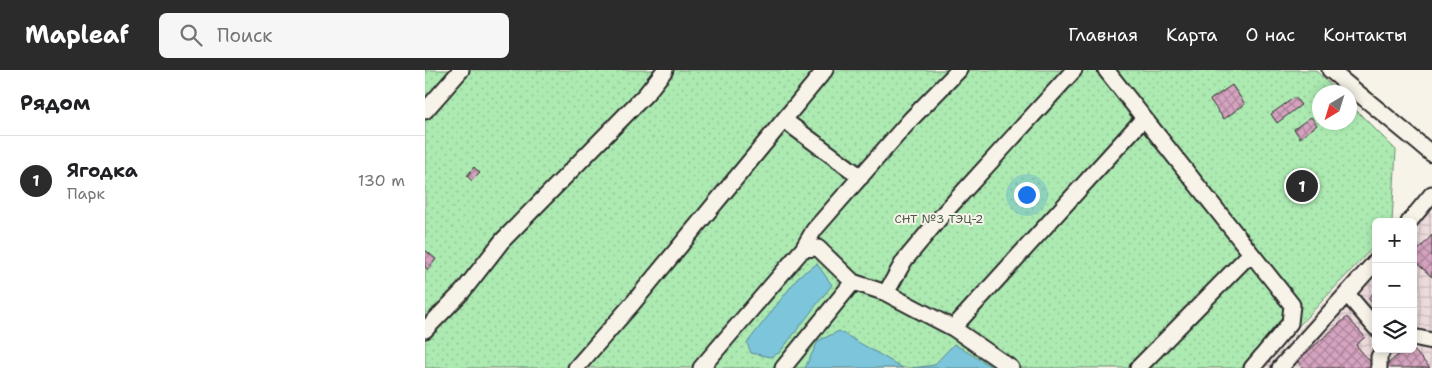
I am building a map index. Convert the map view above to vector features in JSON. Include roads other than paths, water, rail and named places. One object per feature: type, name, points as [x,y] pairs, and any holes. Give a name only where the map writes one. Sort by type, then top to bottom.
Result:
[{"type":"lane","points":[[425,111],[461,70]]},
{"type":"lane","points":[[425,330],[463,291],[502,241],[646,94],[665,70]]},
{"type":"lane","points":[[576,368],[633,303],[825,70]]},
{"type":"lane","points":[[701,368],[803,249],[814,230],[911,119],[959,70]]},
{"type":"lane","points":[[886,293],[904,262],[944,213],[1073,70]]},
{"type":"lane","points":[[1106,70],[1292,306],[1290,323],[1252,368]]},
{"type":"lane","points":[[1330,70],[1432,154]]},
{"type":"lane","points":[[953,328],[1144,118]]},
{"type":"lane","points":[[784,120],[861,176]]},
{"type":"lane","points":[[1412,218],[1432,194]]},
{"type":"lane","points":[[803,249],[818,248],[853,282],[886,293],[953,328],[1011,368]]},
{"type":"lane","points":[[1138,368],[1251,253]]},
{"type":"lane","points":[[1280,368],[1374,263]]},
{"type":"lane","points":[[783,368],[853,282]]},
{"type":"lane","points":[[1347,294],[1372,323]]},
{"type":"lane","points":[[1417,338],[1432,341]]},
{"type":"lane","points":[[1379,368],[1381,353]]},
{"type":"water","points":[[817,264],[832,285],[779,353],[770,357],[751,353],[747,343],[800,275]]},
{"type":"water","points":[[839,331],[903,368],[805,368],[818,341]]},
{"type":"water","points":[[954,344],[991,368],[913,368],[934,365]]},
{"type":"place","name":"Ягодка","points":[[1302,186]]},
{"type":"park label","name":"СНТ №3 ТЭЦ-2","points":[[939,219]]}]
